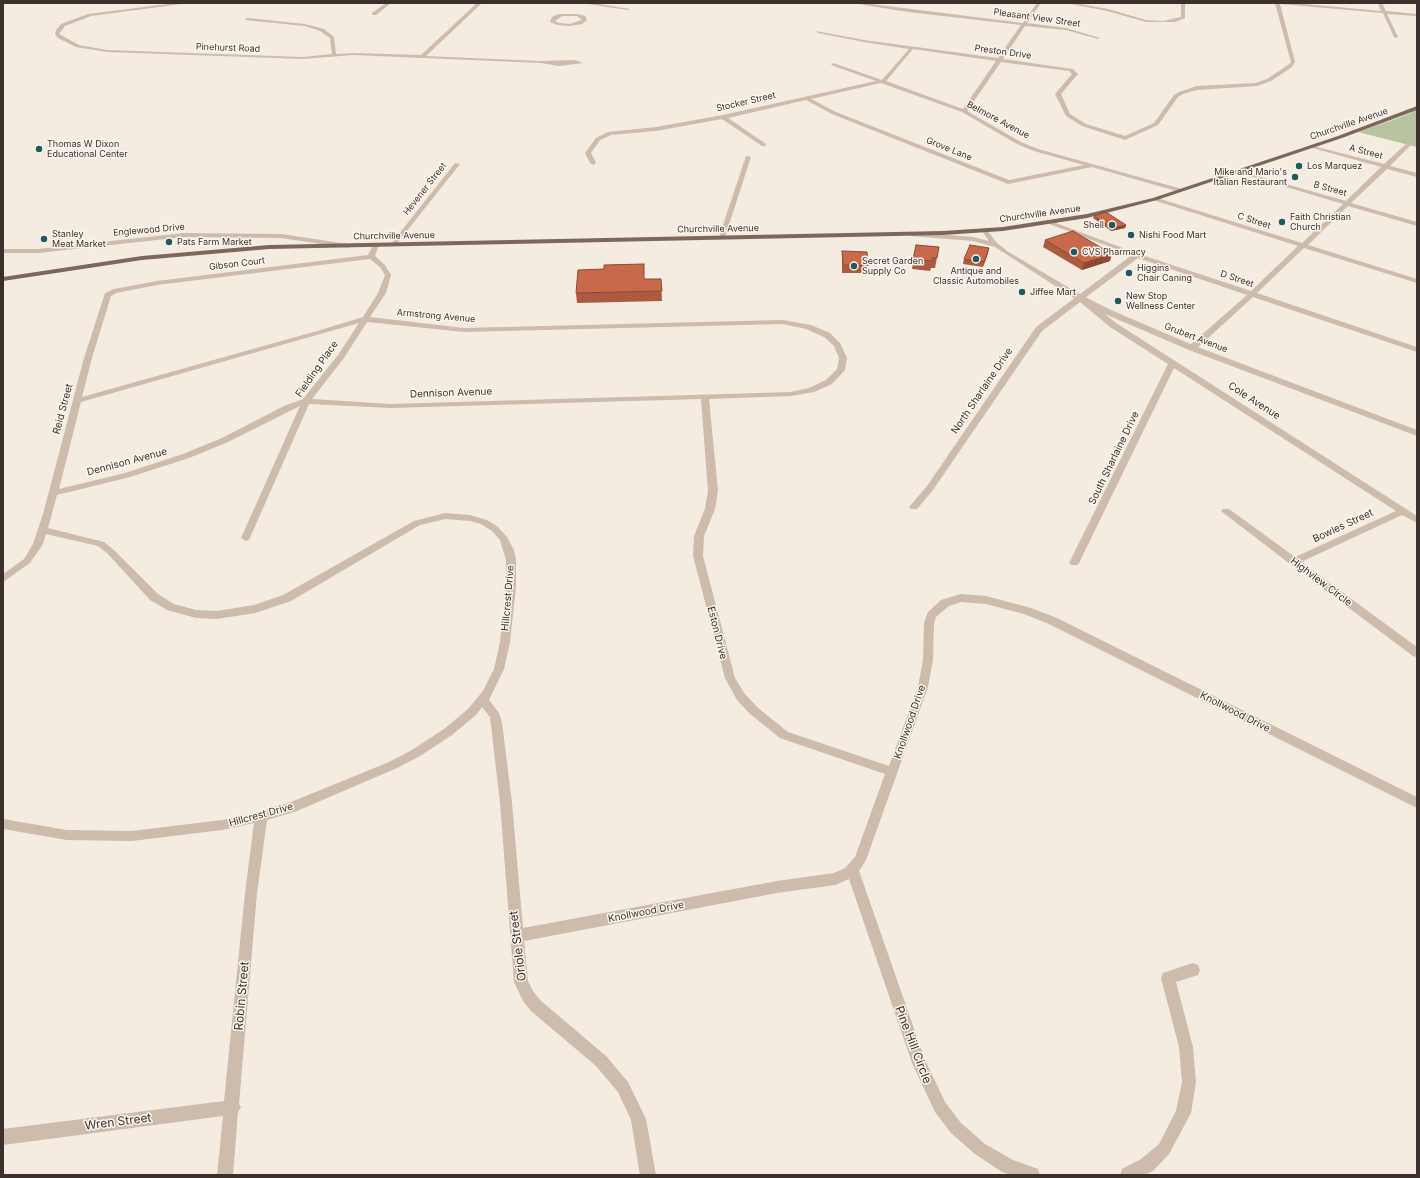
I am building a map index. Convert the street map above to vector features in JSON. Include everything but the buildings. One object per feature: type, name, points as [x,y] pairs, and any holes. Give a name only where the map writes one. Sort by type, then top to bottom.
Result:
[{"type":"main road","name":"Churchville Avenue","points":[[3,279],[142,258],[269,247],[376,246],[985,231],[1051,223],[1107,212],[1180,190],[1311,146],[1417,108]]},
{"type":"street","name":"Pinehurst Road","points":[[188,3],[93,14],[77,18],[63,25],[57,34],[78,46],[107,51],[303,58],[334,56],[422,57],[542,62],[574,61],[581,63],[559,65],[542,62]]},
{"type":"street","points":[[374,14],[389,3]]},
{"type":"street","points":[[422,57],[480,3]]},
{"type":"street","points":[[573,15],[581,16],[585,20],[580,23],[567,25],[558,24],[552,21],[557,16],[573,15],[583,3],[628,9]]},
{"type":"street","name":"Pleasant View Street","points":[[854,3],[911,12],[1074,30],[1098,38]]},
{"type":"street","points":[[964,111],[1038,3]]},
{"type":"street","points":[[1068,3],[1104,9],[1146,21],[1163,22],[1175,21],[1183,18],[1182,3]]},
{"type":"street","points":[[1278,3],[1417,15]]},
{"type":"street","name":"Preston Drive","points":[[818,32],[864,41],[1065,69],[1074,72],[1075,74],[1058,92],[1068,115],[1084,125],[1125,138],[1156,124],[1176,96],[1181,93],[1197,88],[1257,84],[1269,80],[1290,66],[1293,62],[1278,3]]},
{"type":"street","points":[[1380,3],[1396,36]]},
{"type":"street","points":[[247,19],[305,25],[322,30],[332,38],[334,56]]},
{"type":"street","points":[[884,81],[912,48]]},
{"type":"street","name":"Belmore Avenue","points":[[833,64],[884,81],[964,111],[1025,146],[1180,190]]},
{"type":"street","name":"Stocker Street","points":[[593,163],[588,153],[598,139],[610,133],[656,129],[723,117],[884,81]]},
{"type":"street","name":"Grove Lane","points":[[806,98],[834,113],[1008,182],[1092,166]]},
{"type":"street","points":[[723,117],[764,145]]},
{"type":"street","points":[[1192,348],[1252,294],[1301,245],[1408,145]]},
{"type":"street","name":"A Street","points":[[1311,146],[1417,175]]},
{"type":"street","points":[[722,238],[748,157]]},
{"type":"street","name":"Hevener Street","points":[[393,245],[456,164]]},
{"type":"street","name":"B Street","points":[[1238,170],[1346,204],[1417,224]]},
{"type":"street","name":"C Street","points":[[1155,198],[1417,281]]},
{"type":"street","name":"D Street","points":[[1051,223],[1417,350]]},
{"type":"street","name":"Grubert Avenue","points":[[985,231],[997,246],[1080,298],[1129,322],[1192,348],[1417,433]]},
{"type":"street","points":[[906,234],[973,238],[997,246]]},
{"type":"street","name":"Englewood Drive","points":[[3,250],[43,251],[168,236],[295,238],[348,246]]},
{"type":"street","points":[[269,247],[274,240],[274,237]]},
{"type":"street","points":[[371,258],[376,246]]},
{"type":"street","name":"North Sharlaine Drive","points":[[914,507],[930,488],[1033,336],[1044,324],[1137,254]]},
{"type":"street","name":"Gibson Court","points":[[108,295],[114,291],[157,283],[371,258]]},
{"type":"street","name":"Fielding Place","points":[[246,538],[306,401],[341,356],[382,293],[388,279],[388,275],[385,268],[371,258]]},
{"type":"street","name":"Reid Street","points":[[42,530],[53,493],[76,400],[102,310],[108,295]]},
{"type":"street","name":"Cole Avenue","points":[[1080,298],[1104,318],[1417,520]]},
{"type":"street","name":"Armstrong Avenue","points":[[76,400],[364,320],[468,330],[784,322],[822,332],[834,341],[842,353]]},
{"type":"street","name":"Dennison Avenue","points":[[53,493],[127,475],[180,458],[232,437],[287,408],[306,401],[391,406],[791,394],[811,390],[829,382],[839,373],[843,363],[842,353]]},
{"type":"street","name":"South Sharlaine Drive","points":[[1074,563],[1173,362]]},
{"type":"street","name":"Eston Drive","points":[[705,397],[713,491],[710,509],[699,536],[698,556],[730,678],[741,697],[754,711],[784,735],[893,772]]},
{"type":"street","name":"Highview Circle","points":[[1226,511],[1417,653]]},
{"type":"street","name":"Bowles Street","points":[[1293,562],[1403,511]]},
{"type":"street","name":"Hillcrest Drive","points":[[3,824],[51,833],[115,836],[174,832],[222,825],[261,816],[314,799],[393,765],[448,732],[483,700],[494,683],[503,651],[512,571],[511,555],[504,539],[491,526],[480,520],[453,516],[436,518],[417,523],[280,601],[247,611],[217,615],[196,614],[171,607],[154,597],[112,552],[101,544],[42,530]]},
{"type":"street","points":[[3,579],[17,570],[32,555],[42,530]]},
{"type":"street","name":"Knollwood Drive","points":[[516,936],[777,887],[835,878],[852,870],[860,860],[923,687],[928,660],[929,623],[932,615],[939,607],[949,601],[973,597],[1026,610],[1053,621],[1417,802]]},
{"type":"street","name":"Oriole Street","points":[[483,700],[495,716],[496,722],[506,803],[519,973],[521,982],[528,996],[536,1006],[602,1062],[617,1079],[630,1100],[642,1134],[648,1175]]},
{"type":"street","name":"Robin Street","points":[[225,1175],[233,1107],[251,893],[261,816]]},
{"type":"street","name":"Pine Hill Circle","points":[[852,870],[919,1063],[940,1107],[956,1128],[980,1149],[1008,1166],[1032,1175]]},
{"type":"street","points":[[1128,1175],[1140,1170],[1158,1156],[1169,1142],[1183,1113],[1189,1082],[1186,1047],[1168,978],[1193,970]]},
{"type":"street","name":"Wren Street","points":[[3,1137],[233,1107]]},
{"type":"green space","points":[[1417,110],[1417,147],[1358,132],[1401,117]]},
{"type":"place","name":"Thomas W Dixon Educational Center","points":[[39,149]]},
{"type":"place","name":"Los Marquez","points":[[1299,166]]},
{"type":"place","name":"Mike and Mario's Italian Restaurant","points":[[1295,177]]},
{"type":"place","name":"Faith Christian Church","points":[[1282,222]]},
{"type":"place","name":"Shell","points":[[1112,225]]},
{"type":"place","name":"Nishi Food Mart","points":[[1131,235]]},
{"type":"place","name":"Stanley Meat Market","points":[[44,239]]},
{"type":"place","name":"Pats Farm Market","points":[[169,242]]},
{"type":"place","name":"CVS Pharmacy","points":[[1074,252]]},
{"type":"place","name":"Antique and Classic Automobiles","points":[[976,259]]},
{"type":"place","name":"Secret Garden Supply Co","points":[[854,266]]},
{"type":"place","name":"Higgins Chair Caning","points":[[1129,273]]},
{"type":"place","name":"Jiffee Mart","points":[[1022,292]]},
{"type":"place","name":"New Stop Wellness Center","points":[[1118,301]]}]
